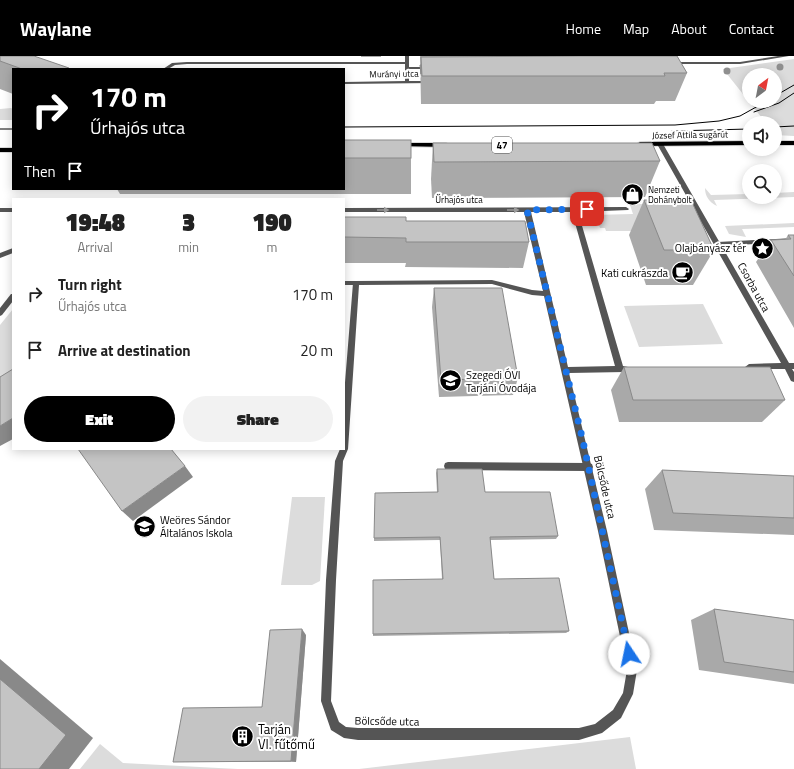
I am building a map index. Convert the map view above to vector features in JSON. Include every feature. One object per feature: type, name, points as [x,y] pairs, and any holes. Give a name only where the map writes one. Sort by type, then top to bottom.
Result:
[{"type":"main road","name":"József Attila sugárút","points":[[628,144],[742,143]]},
{"type":"main road","points":[[782,143],[794,143]]},
{"type":"main road","points":[[390,145],[453,145]]},
{"type":"main road","points":[[0,150],[12,150]]},
{"type":"street","points":[[407,56],[407,82]]},
{"type":"street","points":[[664,57],[666,64],[740,63],[787,56]]},
{"type":"street","name":"Murányi utca","points":[[167,68],[174,64],[186,63],[407,66],[438,68]]},
{"type":"street","name":"Murányi utca","points":[[345,83],[434,82]]},
{"type":"street","name":"Csorba utca","points":[[660,144],[790,366],[794,379]]},
{"type":"street","name":"Űrhajós utca","points":[[345,210],[626,209]]},
{"type":"street","points":[[0,210],[12,210]]},
{"type":"street","name":"Bölcsőde utca","points":[[344,450],[339,461],[331,580],[326,701],[335,726],[344,732],[358,734],[579,734],[598,729],[617,714],[628,694],[632,670],[589,467],[527,210]]},
{"type":"street","points":[[574,210],[620,369]]},
{"type":"street","points":[[718,244],[794,240]]},
{"type":"street","points":[[0,256],[12,250]]},
{"type":"street","points":[[345,283],[492,282],[508,285],[526,292],[547,294]]},
{"type":"street","name":"Bölcsőde utca","points":[[345,435],[356,283]]},
{"type":"street","points":[[0,313],[12,297]]},
{"type":"street","points":[[744,367],[790,366]]},
{"type":"street","points":[[566,370],[636,369]]},
{"type":"street","points":[[448,466],[589,467]]},
{"type":"shaded area","points":[[794,59],[794,136],[782,135],[782,116],[760,116],[754,108],[782,108],[782,68],[742,68],[742,93],[723,69]]},
{"type":"shaded area","points":[[12,108],[12,120],[0,120],[0,109]]},
{"type":"shaded area","points":[[705,188],[711,195],[742,194],[742,199],[714,200],[717,206],[712,203],[706,194]]},
{"type":"shaded area","points":[[794,192],[794,197],[782,197],[782,193]]},
{"type":"shaded area","points":[[661,204],[672,231],[606,231],[605,228],[600,228],[598,223],[585,223],[587,218],[592,215],[633,214],[630,205]]},
{"type":"shaded area","points":[[794,223],[794,227],[742,229],[746,237],[729,234],[725,226]]},
{"type":"shaded area","points":[[703,304],[723,344],[639,347],[624,306]]},
{"type":"shaded area","points":[[12,310],[12,391],[0,397],[0,325]]},
{"type":"shaded area","points":[[292,497],[325,497],[320,581],[312,585],[281,585]]},
{"type":"shaded area","points":[[630,737],[636,769],[359,769]]},
{"type":"shaded area","points":[[100,744],[123,763],[238,769],[80,769]]},
{"type":"building","points":[[0,56],[34,56],[69,68],[19,68],[0,61]]},
{"type":"building","points":[[677,56],[687,73],[664,73],[665,76],[422,76],[421,57]]},
{"type":"building","points":[[345,140],[411,140],[411,158],[345,158]]},
{"type":"building","points":[[433,143],[652,143],[660,161],[434,162]]},
{"type":"building","points":[[644,200],[691,200],[714,250],[664,250]]},
{"type":"building","points":[[345,217],[406,217],[406,221],[525,221],[529,242],[406,242],[406,238],[345,237]]},
{"type":"building","points":[[788,235],[794,235],[794,276],[771,240],[791,239]]},
{"type":"building","points":[[434,288],[502,288],[518,378],[441,380]]},
{"type":"building","points":[[624,367],[770,367],[785,400],[633,400]]},
{"type":"building","points":[[12,370],[12,419],[0,426],[0,377]]},
{"type":"building","points":[[79,450],[172,450],[185,466],[122,511]]},
{"type":"building","points":[[437,469],[482,469],[485,492],[550,492],[558,536],[490,537],[494,579],[559,578],[569,631],[373,634],[373,580],[443,579],[440,537],[374,538],[375,493],[438,492]]},
{"type":"building","points":[[662,470],[794,476],[794,518],[673,513]]},
{"type":"building","points":[[714,609],[794,620],[794,672],[724,662]]},
{"type":"building","name":"Tarján VI. fűtőmű","points":[[302,629],[291,761],[173,762],[183,708],[262,707],[270,630]]},
{"type":"building","points":[[0,679],[66,735],[39,769],[0,769]]},
{"type":"tram line","points":[[782,92],[794,85]]},
{"type":"tram line","points":[[754,112],[779,103],[794,93]]},
{"type":"tram line","points":[[345,127],[675,125],[719,121],[740,116],[754,108]]},
{"type":"tram line","points":[[782,127],[794,126]]},
{"type":"tram line","points":[[0,129],[12,129]]},
{"type":"tram line","points":[[672,131],[742,129]]},
{"type":"place","name":"Nemzeti Dohánybolt","points":[[633,195]]},
{"type":"place","name":"Olajbányász tér","points":[[762,248]]},
{"type":"place","name":"Kati cukrászda","points":[[683,273]]},
{"type":"place","name":"Szegedi ÓVI Tarjáni Óvodája","points":[[451,381]]},
{"type":"place","name":"Weöres Sándor Általános Iskola","points":[[144,526]]},
{"type":"place","name":"Tarján VI. fűtőmű","points":[[243,736]]},
{"type":"route","points":[[587,209],[527,210],[582,437],[629,654]]}]
